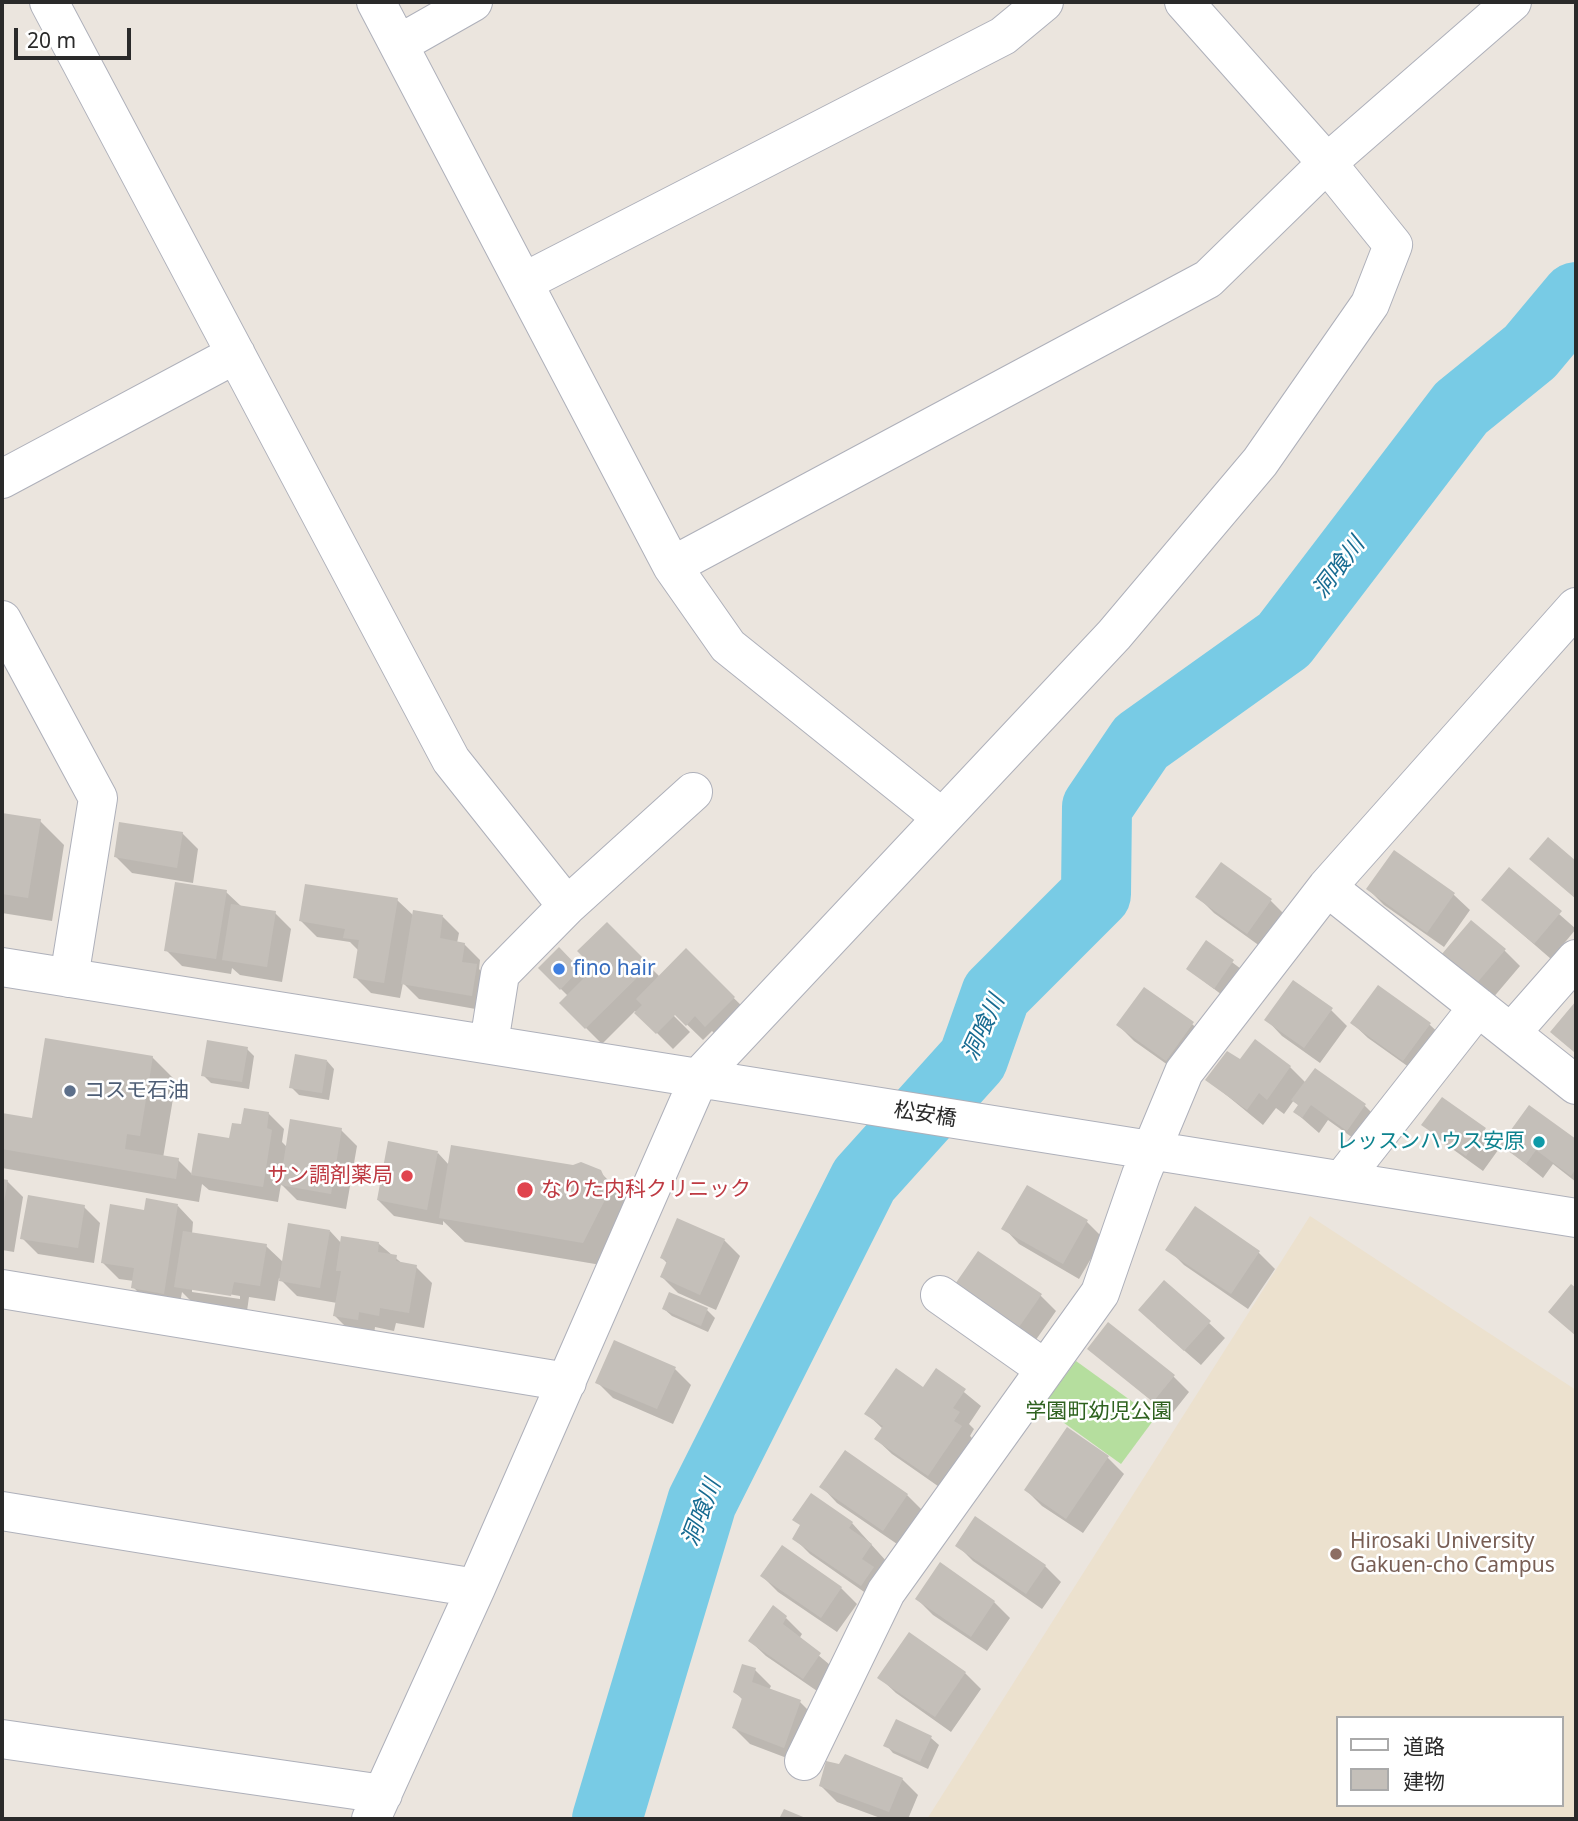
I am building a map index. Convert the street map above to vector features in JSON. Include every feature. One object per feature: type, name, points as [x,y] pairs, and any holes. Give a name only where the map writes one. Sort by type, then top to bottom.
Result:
[{"type":"street","points":[[49,2],[452,760],[567,906]]},
{"type":"street","points":[[376,2],[672,566],[728,646],[941,817]]},
{"type":"street","points":[[399,44],[473,2]]},
{"type":"street","points":[[524,282],[1003,36],[1044,2]]},
{"type":"street","points":[[2,1739],[377,1807],[700,1076],[1114,635],[1259,462],[1370,304],[1393,245],[1327,163],[1184,2]]},
{"type":"street","points":[[672,566],[1208,279],[1327,163],[1513,2]]},
{"type":"street","points":[[2,479],[236,354]]},
{"type":"street","points":[[804,1762],[886,1592],[1100,1293],[1152,1149],[1184,1072],[1327,887],[1576,607]]},
{"type":"street","points":[[7,638],[98,798],[69,978]]},
{"type":"street","points":[[489,1043],[499,974],[567,906],[693,792]]},
{"type":"street","points":[[1327,887],[1576,1085]]},
{"type":"street","points":[[1511,1033],[1576,959]]},
{"type":"street","name":"松安橋","points":[[2,967],[700,1076],[828,1100],[1152,1149],[1576,1219]]},
{"type":"street","points":[[1342,1180],[1478,1007]]},
{"type":"street","points":[[2,1289],[567,1382]]},
{"type":"street","points":[[940,1295],[1045,1369]]},
{"type":"street","points":[[2,1511],[476,1588]]},
{"type":"shaded area","name":"Hirosaki University Gakuen-cho Campus","points":[[1310,1216],[1576,1390],[1576,1819],[927,1819]]},
{"type":"green space","name":"学園町幼児公園","points":[[1076,1361],[1155,1418],[1121,1464],[1042,1407]]},
{"type":"building","points":[[2,813],[41,819],[28,898],[2,894]]},
{"type":"building","points":[[119,822],[183,832],[177,868],[114,857]]},
{"type":"building","points":[[1548,837],[1576,861],[1576,899],[1529,859]]},
{"type":"building","points":[[1394,850],[1455,893],[1427,933],[1366,889]]},
{"type":"building","points":[[1221,862],[1272,899],[1247,934],[1195,897]]},
{"type":"building","points":[[1509,867],[1562,911],[1534,944],[1481,900]]},
{"type":"building","points":[[175,882],[227,890],[216,959],[164,951]]},
{"type":"building","points":[[305,884],[398,898],[384,983],[353,978],[359,940],[343,938],[345,929],[299,921]]},
{"type":"building","points":[[231,904],[276,911],[267,967],[222,960]]},
{"type":"building","points":[[413,910],[443,915],[440,938],[465,943],[462,962],[477,964],[472,996],[401,984]]},
{"type":"building","points":[[1471,920],[1506,949],[1476,984],[1441,955]]},
{"type":"building","points":[[607,922],[650,965],[585,1029],[559,1003],[594,968],[577,951]]},
{"type":"building","points":[[1206,940],[1234,960],[1214,989],[1186,969]]},
{"type":"building","name":"fino hair","points":[[559,947],[580,969],[560,990],[538,968]]},
{"type":"building","points":[[686,948],[735,997],[705,1027],[695,1016],[686,1026],[675,1015],[656,1034],[634,1013],[642,1005],[636,999]]},
{"type":"building","points":[[1293,980],[1333,1008],[1304,1048],[1264,1020]]},
{"type":"building","points":[[1378,985],[1431,1023],[1403,1061],[1350,1023]]},
{"type":"building","points":[[1144,987],[1194,1022],[1166,1061],[1116,1025]]},
{"type":"building","points":[[1576,1001],[1576,1049],[1574,1052],[1550,1032]]},
{"type":"building","points":[[45,1038],[153,1056],[140,1136],[127,1134],[125,1149],[179,1158],[176,1179],[2,1149],[2,1113],[32,1118]]},
{"type":"building","points":[[1255,1039],[1291,1066],[1267,1100],[1259,1093],[1247,1110],[1205,1080],[1227,1051],[1240,1059]]},
{"type":"building","points":[[207,1040],[248,1047],[242,1082],[201,1076]]},
{"type":"building","points":[[295,1054],[327,1060],[322,1093],[289,1088]]},
{"type":"building","points":[[1315,1068],[1366,1104],[1347,1131],[1311,1105],[1302,1118],[1293,1112],[1298,1105],[1291,1100]]},
{"type":"building","points":[[1442,1097],[1486,1128],[1466,1156],[1421,1125]]},
{"type":"building","name":"レッスンハウス安原","points":[[1529,1105],[1576,1139],[1576,1168],[1571,1176],[1536,1150],[1526,1164],[1500,1145]]},
{"type":"building","points":[[244,1108],[269,1112],[267,1128],[272,1130],[263,1187],[191,1175],[198,1133],[229,1138],[232,1123],[241,1124]]},
{"type":"building","points":[[290,1119],[342,1128],[331,1194],[280,1185]]},
{"type":"building","name":"サン調剤薬局","points":[[388,1141],[438,1151],[427,1210],[377,1200]]},
{"type":"building","name":"なりた内科クリニック","points":[[451,1145],[573,1165],[581,1162],[601,1170],[606,1181],[606,1198],[583,1243],[439,1218]]},
{"type":"building","points":[[2,1179],[8,1180],[3,1207],[2,1207]]},
{"type":"building","points":[[1027,1185],[1088,1220],[1063,1264],[1001,1229]]},
{"type":"building","points":[[28,1195],[85,1205],[78,1248],[20,1239]]},
{"type":"building","points":[[146,1198],[178,1204],[164,1294],[131,1288],[134,1268],[101,1263],[110,1204],[144,1210]]},
{"type":"building","points":[[1195,1206],[1260,1251],[1231,1294],[1165,1250]]},
{"type":"building","points":[[677,1218],[725,1239],[700,1295],[660,1277],[667,1261],[660,1258]]},
{"type":"building","points":[[288,1223],[330,1230],[320,1288],[279,1281]]},
{"type":"building","points":[[183,1231],[267,1244],[260,1286],[234,1282],[231,1296],[174,1287]]},
{"type":"building","points":[[341,1236],[379,1242],[378,1252],[397,1255],[396,1261],[417,1265],[409,1313],[380,1308],[379,1316],[359,1312],[358,1320],[333,1316],[341,1271],[336,1271]]},
{"type":"building","points":[[978,1251],[1042,1294],[1017,1330],[953,1287]]},
{"type":"building","points":[[1164,1280],[1211,1321],[1184,1351],[1138,1310]]},
{"type":"building","points":[[1571,1284],[1576,1288],[1576,1336],[1548,1312]]},
{"type":"building","points":[[669,1292],[708,1308],[701,1326],[662,1309]]},
{"type":"building","points":[[1108,1322],[1175,1375],[1153,1402],[1087,1349]]},
{"type":"building","points":[[614,1340],[676,1367],[657,1409],[595,1383]]},
{"type":"building","points":[[896,1368],[923,1387],[936,1368],[966,1389],[953,1408],[960,1412],[954,1421],[962,1426],[928,1476],[874,1439],[883,1426],[864,1414]]},
{"type":"building","points":[[1067,1427],[1109,1456],[1066,1519],[1024,1490]]},
{"type":"building","points":[[845,1450],[908,1494],[883,1531],[819,1487]]},
{"type":"building","points":[[811,1493],[853,1522],[849,1528],[872,1544],[862,1559],[874,1567],[861,1586],[792,1539],[800,1525],[792,1520]]},
{"type":"building","points":[[975,1516],[1046,1565],[1026,1594],[955,1546]]},
{"type":"building","points":[[782,1545],[842,1587],[821,1618],[760,1576]]},
{"type":"building","points":[[940,1562],[995,1601],[971,1637],[915,1599]]},
{"type":"building","points":[[773,1605],[787,1616],[783,1624],[821,1653],[803,1679],[748,1641]]},
{"type":"building","points":[[909,1632],[966,1672],[935,1717],[877,1678]]},
{"type":"building","points":[[742,1664],[756,1668],[752,1682],[801,1700],[784,1748],[732,1728],[742,1698],[733,1692]]},
{"type":"building","points":[[896,1719],[932,1736],[920,1762],[883,1746]]},
{"type":"building","points":[[845,1754],[903,1778],[889,1812],[819,1786],[826,1761],[839,1764]]},
{"type":"building","points":[[784,1809],[808,1819],[779,1819]]},
{"type":"waterway","name":"洞喰川","points":[[607,1819],[702,1502],[864,1180],[973,1059],[996,994],[1096,894],[1097,807],[1141,742],[1284,640],[1461,408],[1530,352],[1576,297]]},
{"type":"place","name":"fino hair","points":[[559,969]]},
{"type":"place","name":"コスモ石油","points":[[70,1091]]},
{"type":"place","name":"レッスンハウス安原","points":[[1539,1142]]},
{"type":"place","name":"サン調剤薬局","points":[[407,1176]]},
{"type":"place","name":"なりた内科クリニック","points":[[525,1190]]},
{"type":"place","name":"Hirosaki University Gakuen-cho Campus","points":[[1336,1554]]}]
